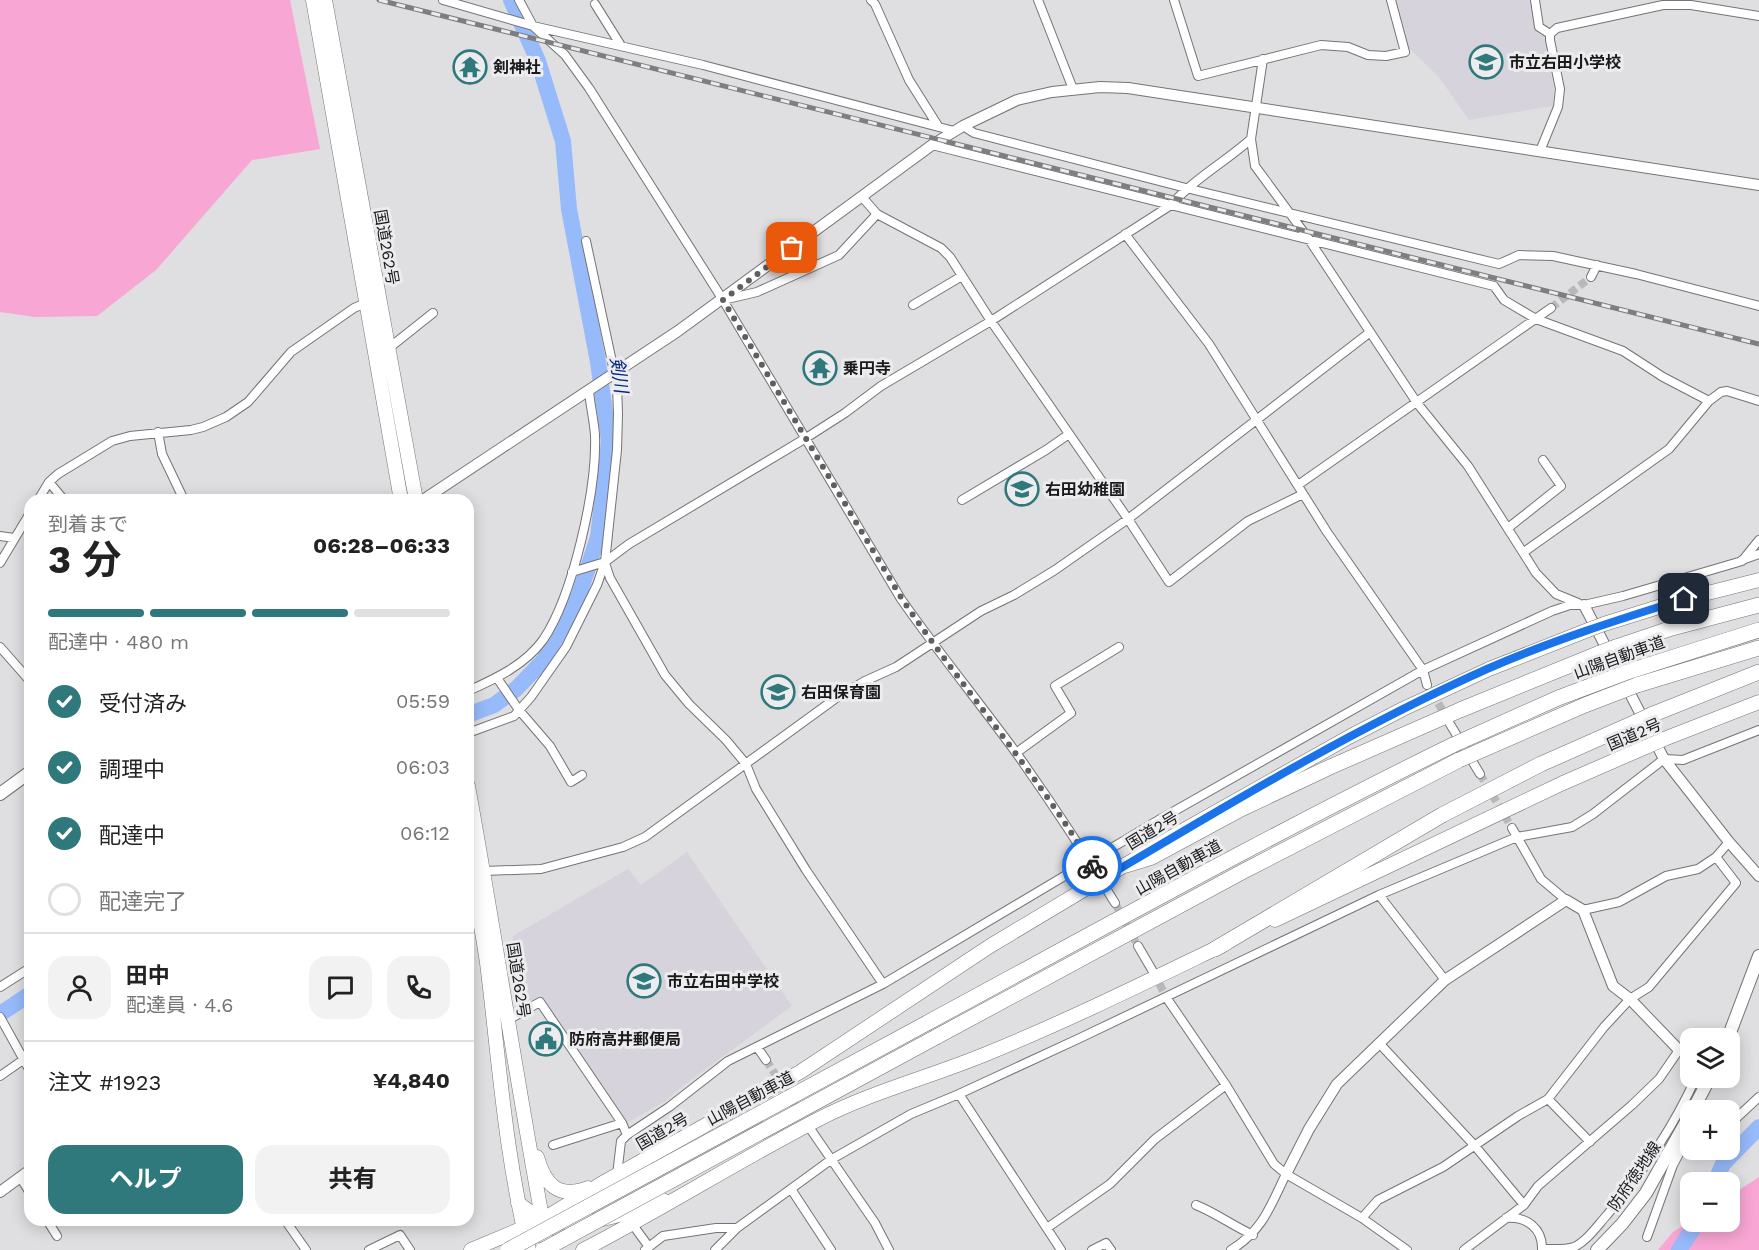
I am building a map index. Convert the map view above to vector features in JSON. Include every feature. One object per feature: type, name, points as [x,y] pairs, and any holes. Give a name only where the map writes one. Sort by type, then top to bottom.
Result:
[{"type":"highway","name":"国道262号","points":[[314,0],[374,300],[389,348],[415,494]]},
{"type":"highway","name":"国道262号","points":[[325,0],[374,300],[400,494]]},
{"type":"highway","name":"国道2号","points":[[471,1250],[523,1229],[800,1072],[990,946],[1248,793],[1403,709],[1489,669],[1604,624],[1684,599],[1759,580]]},
{"type":"highway","points":[[1126,866],[1152,857],[1241,809],[1330,767],[1460,710],[1616,647],[1672,628],[1759,606]]},
{"type":"highway","name":"山陽自動車道","points":[[508,1250],[1357,792],[1453,745],[1558,698],[1630,671],[1759,630]]},
{"type":"highway","name":"山陽自動車道","points":[[545,1250],[1313,834],[1459,760],[1637,685],[1759,648]]},
{"type":"highway","points":[[1215,949],[1442,815],[1533,768],[1651,714],[1759,672]]},
{"type":"highway","name":"国道2号","points":[[583,1250],[633,1225],[817,1120],[873,1093],[973,1059],[1041,1032],[1563,783],[1759,702]]},
{"type":"highway","name":"国道262号","points":[[474,872],[508,1020],[526,1134],[543,1218],[545,1250]]},
{"type":"highway","name":"国道262号","points":[[474,872],[503,1112],[528,1250]]},
{"type":"highway","points":[[526,1134],[540,1169],[549,1184],[559,1190],[580,1191],[612,1179]]},
{"type":"highway","points":[[518,1203],[543,1218],[553,1221],[577,1222],[623,1214],[694,1190]]},
{"type":"main road","points":[[0,794],[24,776]]},
{"type":"main road","points":[[1732,1028],[1759,956]]},
{"type":"main road","name":"防府徳地線","points":[[1597,1250],[1622,1224],[1646,1193],[1680,1136]]},
{"type":"street","points":[[443,0],[533,26],[620,44],[938,126],[959,128],[1186,188],[1499,264],[1519,255],[1552,256],[1598,265],[1759,306]]},
{"type":"street","points":[[519,0],[533,26],[565,55],[589,88],[723,300],[896,591],[932,644],[1016,753],[1115,903]]},
{"type":"street","points":[[871,0],[875,4],[909,80],[938,126]]},
{"type":"street","points":[[1038,0],[1074,89]]},
{"type":"street","points":[[1174,0],[1198,76],[1321,45],[1348,47],[1368,55],[1386,56],[1405,52],[1391,0]]},
{"type":"street","points":[[1534,0],[1539,27],[1545,33],[1550,34]]},
{"type":"street","points":[[1550,34],[1557,28],[1663,5],[1691,2],[1759,16]]},
{"type":"street","points":[[595,4],[620,44]]},
{"type":"street","points":[[1540,151],[1558,107],[1560,89],[1550,34]]},
{"type":"street","points":[[1263,59],[1251,139],[1255,166],[1308,238],[1417,403],[1468,466],[1536,573],[1556,594],[1584,605],[1665,759],[1729,842],[1759,876]]},
{"type":"street","points":[[432,494],[723,300],[932,145],[959,128],[1017,100],[1074,89],[1128,88],[1759,185]]},
{"type":"street","points":[[574,571],[600,564],[629,544],[846,413],[881,386],[991,321],[1171,205],[1186,188],[1251,139]]},
{"type":"street","points":[[932,145],[1494,286],[1504,300],[1536,319],[1623,351],[1663,377],[1709,401]]},
{"type":"street","points":[[862,197],[877,214],[941,248],[1128,519],[1168,582],[1248,521],[1303,494]]},
{"type":"street","points":[[723,300],[757,292],[839,255],[877,214]]},
{"type":"street","points":[[1125,234],[1209,344],[1347,562],[1423,670],[1427,685]]},
{"type":"street","points":[[474,731],[514,716],[566,647],[597,585],[617,450],[618,414],[586,241]]},
{"type":"street","points":[[1591,277],[1598,265]]},
{"type":"street","points":[[913,305],[962,276]]},
{"type":"street","points":[[42,494],[49,482],[66,468],[112,441],[129,436],[191,430],[226,417],[248,402],[291,352],[354,308],[374,300]]},
{"type":"street","points":[[1298,485],[1551,308]]},
{"type":"street","points":[[389,348],[433,313]]},
{"type":"street","points":[[474,872],[541,869],[623,847],[645,837],[840,696],[896,667],[981,612],[1055,570],[1128,519],[1369,333]]},
{"type":"street","points":[[474,688],[497,678],[521,662],[542,641],[555,618],[574,571],[592,487],[595,433],[591,388]]},
{"type":"street","points":[[1524,552],[1669,449],[1709,401],[1721,392],[1727,391],[1759,401]]},
{"type":"street","points":[[158,432],[162,454],[181,494]]},
{"type":"street","points":[[962,500],[1069,434]]},
{"type":"street","points":[[1508,528],[1561,486],[1543,460]]},
{"type":"street","points":[[49,482],[58,494]]},
{"type":"street","points":[[0,563],[24,522]]},
{"type":"street","points":[[0,536],[14,538]]},
{"type":"street","points":[[1742,561],[1759,540]]},
{"type":"street","points":[[612,1179],[621,1142],[627,1135],[669,1107],[728,1061],[883,984],[1313,731],[1423,670],[1552,611],[1570,605],[1584,605],[1623,596],[1759,554]]},
{"type":"street","points":[[600,564],[665,675],[689,704],[726,740],[746,765],[756,789],[806,870],[883,984]]},
{"type":"street","points":[[0,647],[24,674]]},
{"type":"street","points":[[1016,753],[1071,713],[1055,686],[1119,647]]},
{"type":"street","points":[[497,678],[519,710],[550,746],[571,782],[582,775]]},
{"type":"street","points":[[1450,724],[1480,774]]},
{"type":"street","points":[[715,1250],[737,1228],[832,1159],[911,1114],[959,1094],[1379,895],[1517,837],[1572,827],[1593,814],[1665,759],[1683,760],[1759,730]]},
{"type":"street","points":[[1464,1250],[1524,1204],[1538,1186],[1659,1079],[1679,1050],[1630,999],[1613,986],[1583,910],[1566,900],[1541,879],[1512,828]]},
{"type":"street","points":[[1583,910],[1619,902],[1666,876],[1698,868],[1716,858],[1729,842]]},
{"type":"street","points":[[1362,1218],[1378,1200],[1443,1167],[1518,1116],[1548,1099],[1583,1053],[1630,999],[1648,987],[1736,883],[1716,858]]},
{"type":"street","points":[[1379,895],[1445,980]]},
{"type":"street","points":[[1231,1250],[1253,1235],[1309,1129],[1337,1084],[1445,980],[1566,900]]},
{"type":"street","points":[[1138,946],[1152,970]]},
{"type":"street","points":[[0,987],[24,972]]},
{"type":"street","points":[[1166,997],[1226,1085],[1274,1164],[1286,1174],[1362,1218],[1407,1250]]},
{"type":"street","points":[[508,1020],[540,1002],[622,1123],[627,1135]]},
{"type":"street","points":[[0,1017],[23,1060],[0,1076]]},
{"type":"street","points":[[1379,1043],[1475,1146],[1524,1204]]},
{"type":"street","points":[[757,1047],[766,1060]]},
{"type":"street","points":[[1047,1228],[1110,1184],[1155,1139],[1226,1085]]},
{"type":"street","points":[[1505,1218],[1524,1219],[1530,1223],[1542,1239],[1542,1249],[1569,1249],[1577,1246],[1593,1232],[1631,1187],[1667,1132],[1690,1088]]},
{"type":"street","points":[[959,1094],[1061,1250]]},
{"type":"street","points":[[1740,1115],[1759,1097]]},
{"type":"street","points":[[1548,1099],[1590,1142]]},
{"type":"street","points":[[553,1145],[622,1123]]},
{"type":"street","points":[[809,1127],[875,1223],[889,1250]]},
{"type":"street","points":[[1647,1237],[1680,1152]]},
{"type":"street","points":[[0,1192],[24,1174]]},
{"type":"street","points":[[20,1177],[24,1183]]},
{"type":"street","points":[[791,1189],[831,1250]]},
{"type":"street","points":[[1196,1205],[1253,1235]]},
{"type":"street","points":[[633,1225],[647,1249],[663,1236],[716,1228],[737,1228]]},
{"type":"street","points":[[50,1226],[57,1236]]},
{"type":"street","points":[[289,1226],[306,1250]]},
{"type":"street","points":[[369,1250],[400,1234],[410,1250]]},
{"type":"street","points":[[1092,1250],[1106,1243],[1111,1250]]},
{"type":"shaded area","points":[[0,0],[290,0],[320,149],[252,160],[156,270],[97,316],[35,317],[0,312]]},
{"type":"shaded area","name":"市立右田小学校","points":[[1396,0],[1530,0],[1536,33],[1545,37],[1554,91],[1553,106],[1469,120],[1438,76],[1408,47]]},
{"type":"shaded area","name":"市立右田中学校","points":[[687,852],[792,1006],[664,1102],[625,1124],[541,995],[522,1006],[519,1004],[511,967],[513,936],[628,869],[641,885]]},
{"type":"shaded area","points":[[1759,1177],[1759,1250],[1658,1250],[1673,1232],[1680,1228],[1680,1232],[1740,1232],[1740,1189]]},
{"type":"waterway","name":"剣川","points":[[474,713],[494,705],[516,689],[544,660],[579,595],[598,537],[609,441],[598,362],[569,209],[563,141],[538,61],[511,0]]},
{"type":"waterway","name":"剣川","points":[[0,1014],[24,998]]},
{"type":"waterway","points":[[1719,1172],[1723,1164],[1759,1127]]},
{"type":"waterway","points":[[1679,1250],[1691,1232]]},
{"type":"tunnel","points":[[1551,308],[1591,277]]},
{"type":"tunnel","points":[[1432,693],[1447,718]]},
{"type":"tunnel","points":[[1480,774],[1512,828]]},
{"type":"tunnel","points":[[1115,903],[1138,946]]},
{"type":"tunnel","points":[[1154,973],[1166,997]]},
{"type":"tunnel","points":[[766,1060],[801,1114]]},
{"type":"railway","points":[[379,0],[1759,344]]},
{"type":"way so far","points":[[792,248],[723,300],[902,599],[932,644],[1016,753],[1092,866]]},
{"type":"place","name":"市立右田小学校","points":[[1486,62]]},
{"type":"place","name":"剣神社","points":[[470,67]]},
{"type":"place","name":"乗円寺","points":[[820,368]]},
{"type":"place","name":"右田幼稚園","points":[[1022,489]]},
{"type":"place","name":"右田保育園","points":[[778,692]]},
{"type":"place","name":"市立右田中学校","points":[[644,981]]},
{"type":"place","name":"防府高井郵便局","points":[[546,1039]]},
{"type":"route","points":[[1092,866],[1101,880],[1238,798],[1403,709],[1539,648],[1604,624],[1684,599]]}]
